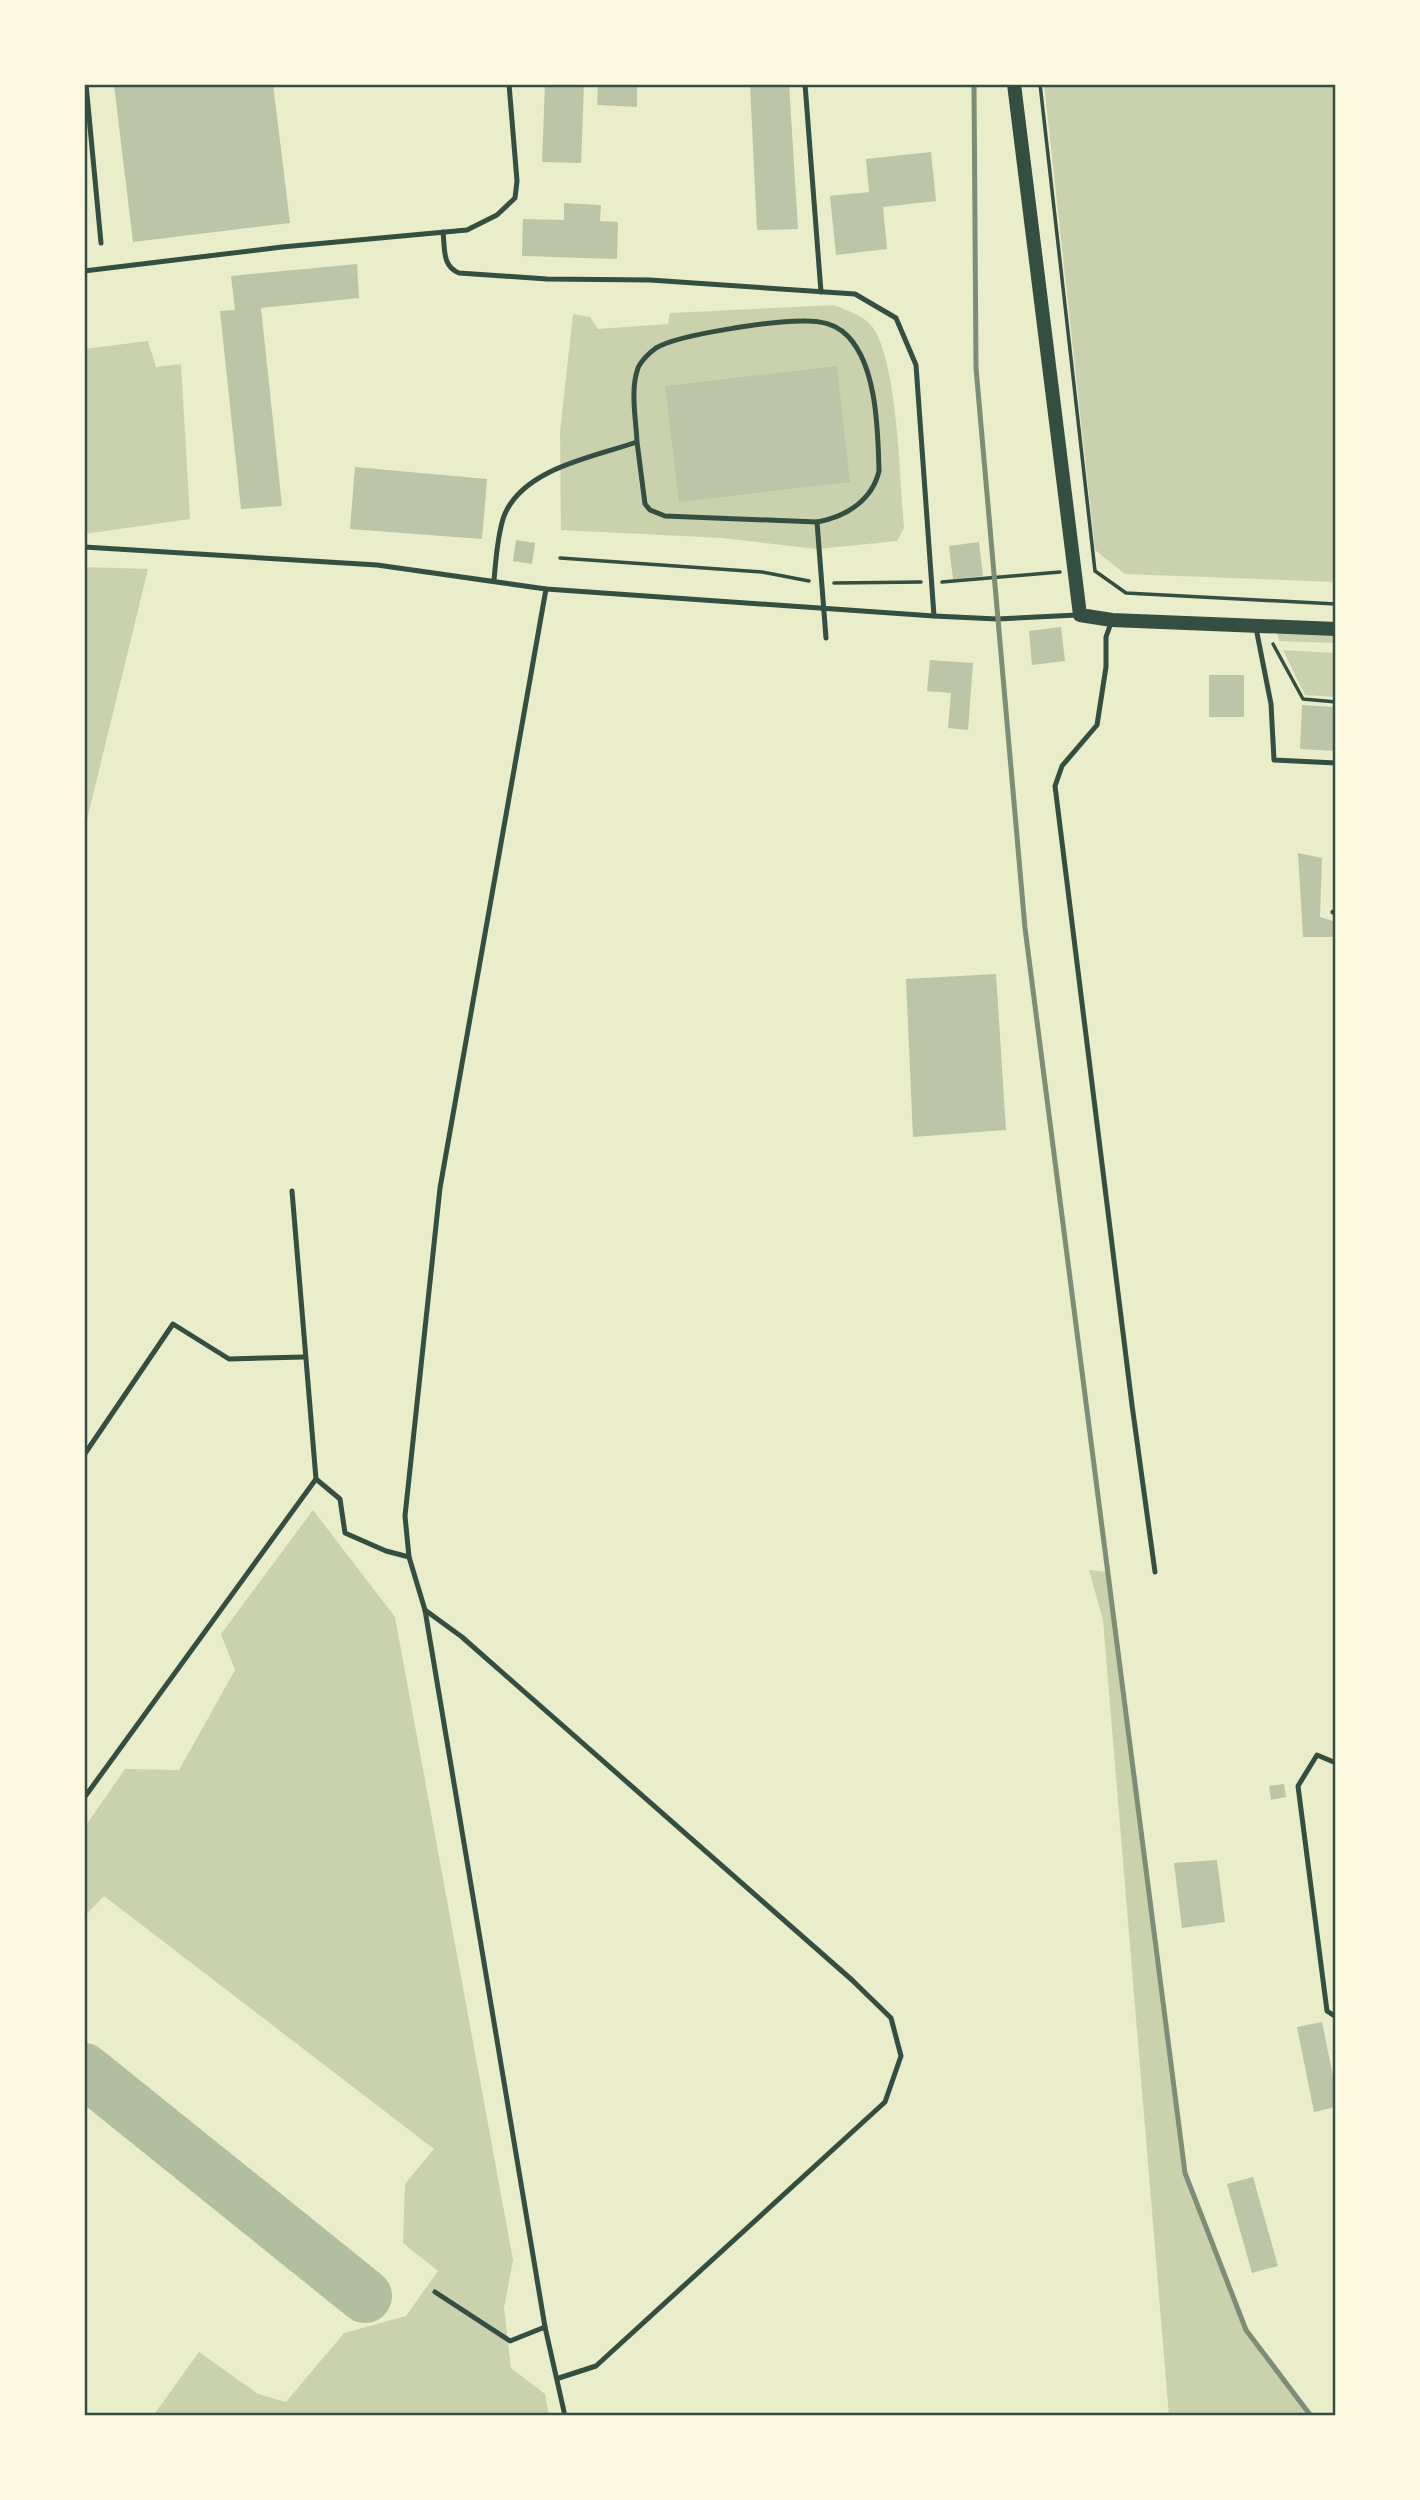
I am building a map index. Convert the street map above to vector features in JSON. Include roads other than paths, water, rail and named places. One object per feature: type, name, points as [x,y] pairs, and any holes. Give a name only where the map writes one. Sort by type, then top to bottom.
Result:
[{"type":"main road","points":[[1014,84],[1080,615],[1112,620],[1336,628]]},
{"type":"lane","points":[[86,84],[101,243]]},
{"type":"lane","points":[[84,271],[282,247],[467,230],[496,215],[515,198],[517,181],[509,84]]},
{"type":"lane","points":[[805,84],[821,292]]},
{"type":"lane","points":[[443,232],[447,264],[450,269],[459,273],[547,279],[650,280],[855,295],[896,318],[916,365],[934,616]]},
{"type":"lane","points":[[808,321],[827,324],[841,330],[858,348],[864,359],[869,379],[879,471],[870,491],[849,512],[817,522],[665,516],[650,510],[641,494],[637,442],[635,390],[638,367],[656,348],[691,338],[808,321]]},
{"type":"lane","points":[[494,580],[505,515],[521,493],[551,471],[637,442]]},
{"type":"lane","points":[[817,522],[826,638]]},
{"type":"lane","points":[[84,547],[377,565],[546,589],[934,616],[997,619],[1080,615]]},
{"type":"lane","points":[[546,589],[440,1188],[405,1516],[409,1557],[425,1610],[545,2327],[559,2378],[565,2416]]},
{"type":"lane","points":[[1112,620],[1106,637],[1106,667],[1097,725],[1062,766],[1055,786],[1156,1572]]},
{"type":"lane","points":[[1256,625],[1271,704],[1274,760],[1336,763]]},
{"type":"lane","points":[[84,1798],[316,1479],[292,1191]]},
{"type":"lane","points":[[84,1455],[173,1324],[229,1359],[304,1357]]},
{"type":"lane","points":[[316,1479],[340,1499],[345,1533],[386,1551],[409,1557]]},
{"type":"lane","points":[[425,1610],[462,1637],[852,1980],[891,2018],[901,2056],[885,2102],[596,2366],[559,2378]]},
{"type":"lane","points":[[1336,1763],[1317,1755],[1298,1786],[1327,2011],[1336,2017]]},
{"type":"lane","points":[[435,2292],[510,2342],[545,2327]]},
{"type":"railway","points":[[974,84],[976,368],[1025,928],[1185,2173],[1246,2330],[1311,2416]]}]
